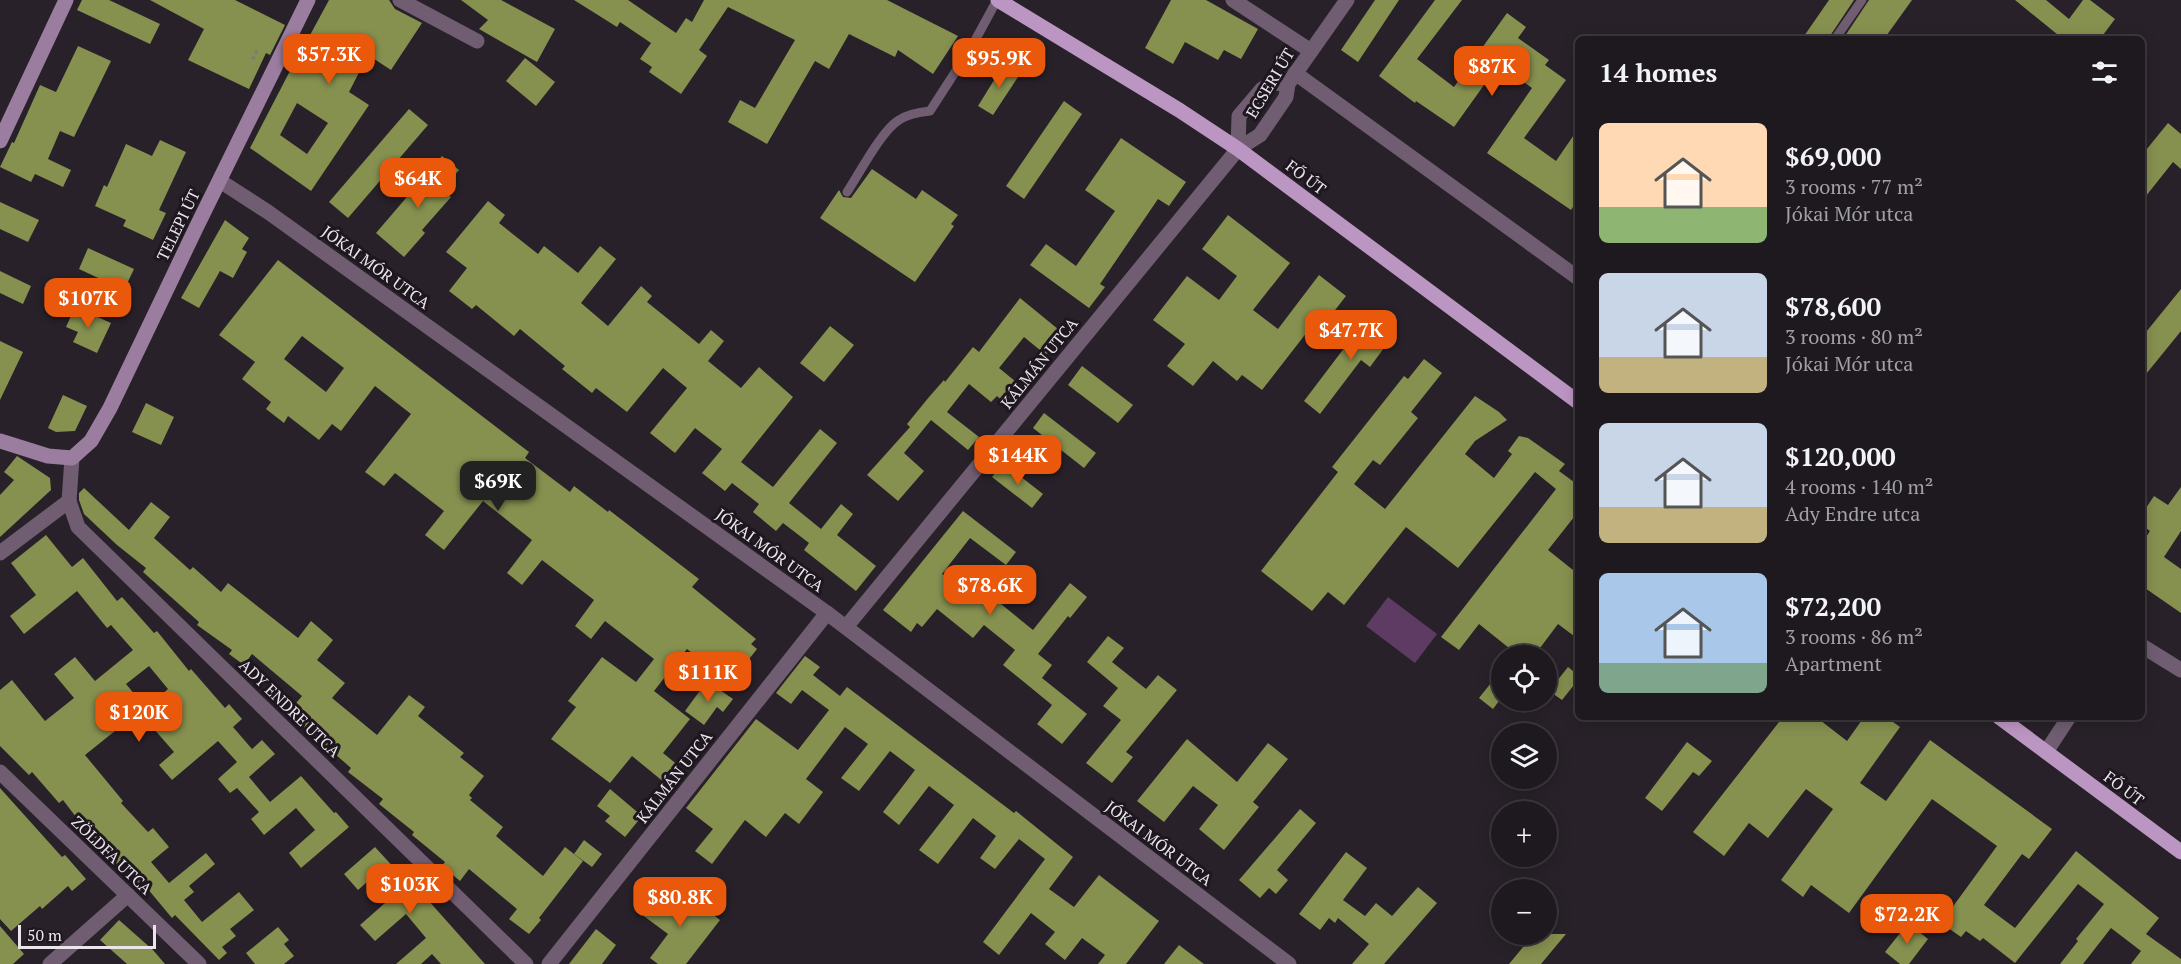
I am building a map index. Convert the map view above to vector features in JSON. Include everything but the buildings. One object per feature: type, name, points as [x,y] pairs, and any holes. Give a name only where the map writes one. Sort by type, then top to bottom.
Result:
[{"type":"main road","points":[[0,141],[66,0]]},
{"type":"main road","name":"TELEPI ÚT","points":[[72,458],[91,441],[110,408],[308,0]]},
{"type":"main road","name":"FŐ ÚT","points":[[997,0],[1111,68],[1238,149],[1575,400]]},
{"type":"main road","points":[[0,441],[48,456],[72,458]]},
{"type":"main road","name":"FŐ ÚT","points":[[2003,720],[2181,852]]},
{"type":"street","points":[[400,0],[477,41]]},
{"type":"street","points":[[1233,0],[1311,51]]},
{"type":"street","name":"ECSERI ÚT","points":[[1238,149],[1260,135],[1286,97],[1291,78],[1347,0]]},
{"type":"street","points":[[1238,149],[1239,116],[1262,89],[1291,78],[1575,276]]},
{"type":"street","name":"KÁLMÁN UTCA","points":[[846,627],[1238,149]]},
{"type":"street","name":"JÓKAI MÓR UTCA","points":[[220,181],[278,219],[827,613],[1289,964]]},
{"type":"street","name":"ADY ENDRE UTCA","points":[[72,458],[69,501],[78,526],[526,964]]},
{"type":"street","points":[[0,553],[69,501]]},
{"type":"street","name":"KÁLMÁN UTCA","points":[[549,964],[827,613]]},
{"type":"street","points":[[2145,648],[2181,670]]},
{"type":"street","points":[[2046,752],[2067,720]]},
{"type":"street","name":"ZÖLDFA UTCA","points":[[1,776],[199,964]]},
{"type":"street","points":[[50,964],[128,895]]},
{"type":"lane","points":[[847,192],[886,133],[898,120],[930,111],[972,46],[997,0]]},
{"type":"lane","points":[[1837,36],[1862,0]]},
{"type":"path","points":[[253,58],[258,49]]},
{"type":"shaded area","points":[[1388,597],[1437,634],[1415,663],[1366,626]]}]
